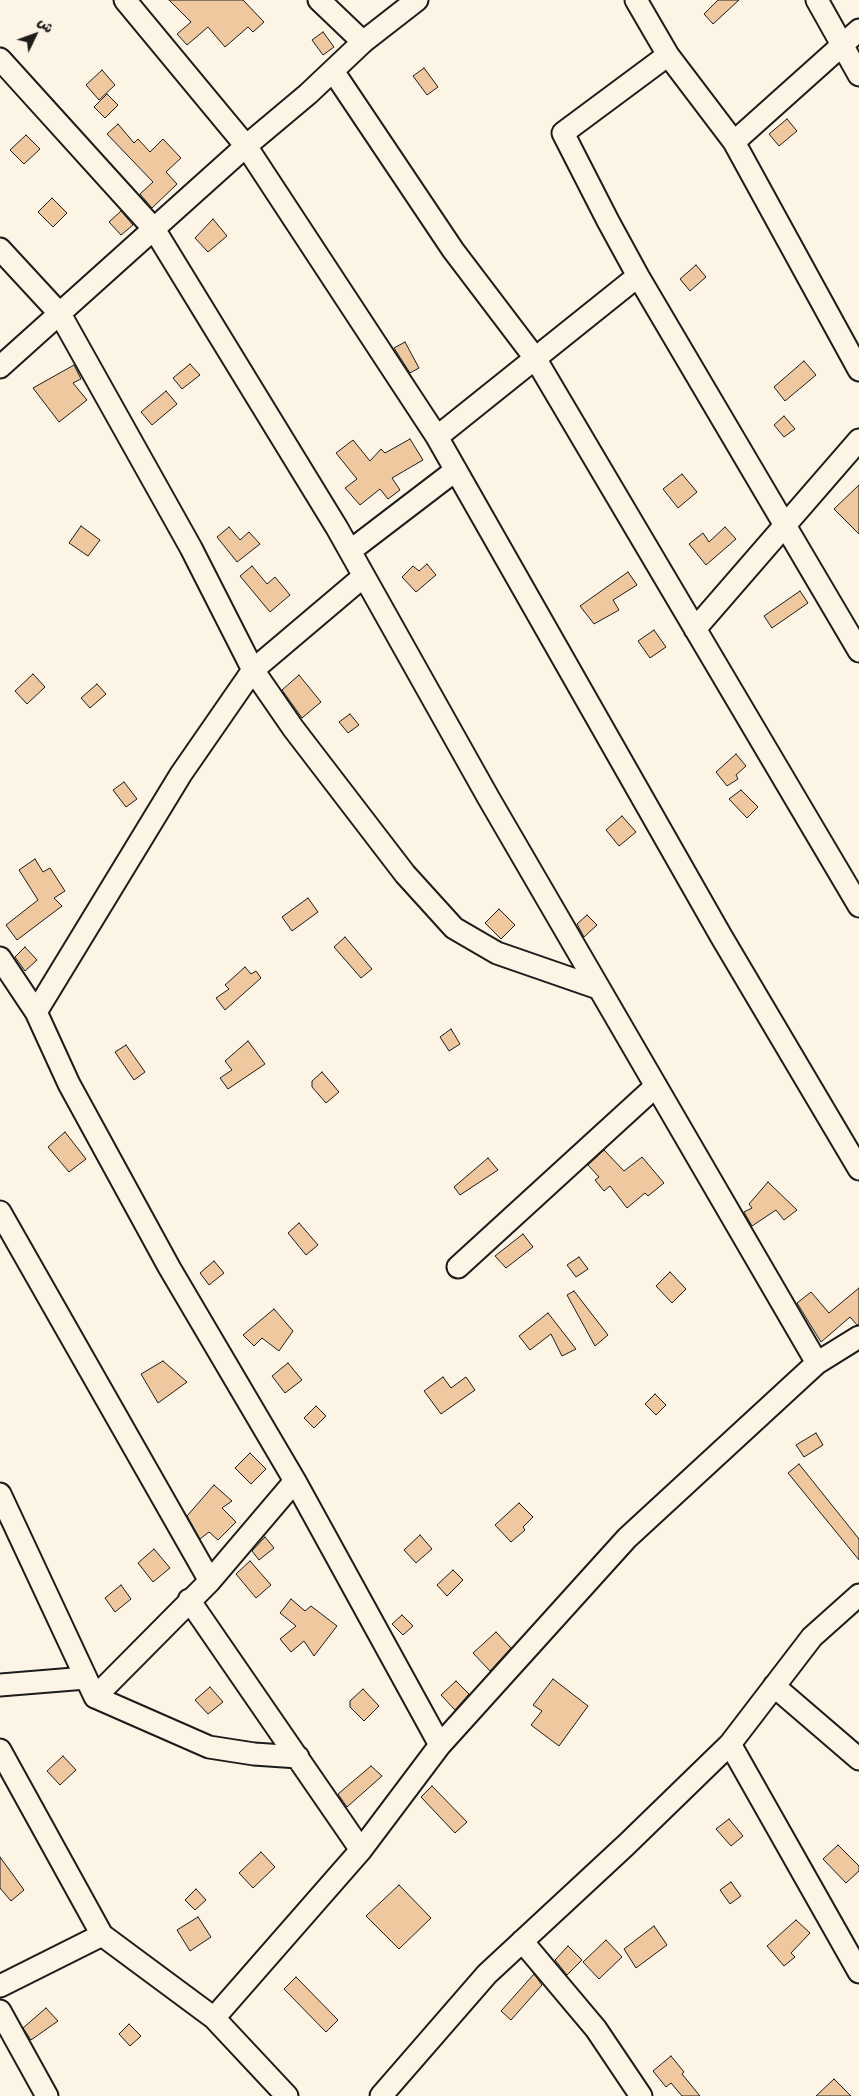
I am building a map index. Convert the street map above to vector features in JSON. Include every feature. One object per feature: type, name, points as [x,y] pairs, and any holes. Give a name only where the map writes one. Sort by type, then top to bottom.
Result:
[{"type":"street","points":[[125,0],[246,146],[437,437],[721,936],[859,1169]]},
{"type":"street","points":[[319,0],[363,42]]},
{"type":"street","points":[[0,367],[246,146],[308,94],[363,42],[417,0]]},
{"type":"street","points":[[636,0],[668,55],[734,142],[859,370]]},
{"type":"street","points":[[817,0],[859,75]]},
{"type":"street","points":[[734,142],[859,30]]},
{"type":"street","points":[[668,55],[563,133],[638,276],[784,527],[859,651]]},
{"type":"street","points":[[0,59],[154,229],[350,551],[488,797],[817,1363]]},
{"type":"street","points":[[332,71],[453,250],[535,358],[859,906]]},
{"type":"street","points":[[0,248],[60,314],[191,548],[253,670],[293,728],[404,874],[454,928],[497,953],[598,988]]},
{"type":"street","points":[[437,437],[638,276]]},
{"type":"street","points":[[696,629],[859,440]]},
{"type":"street","points":[[350,551],[456,470]]},
{"type":"street","points":[[36,1012],[181,774],[253,670],[364,576]]},
{"type":"street","points":[[0,958],[36,1012],[69,1084],[169,1267],[295,1481],[440,1744]]},
{"type":"street","points":[[458,1268],[656,1086]]},
{"type":"street","points":[[0,1212],[210,1581]]},
{"type":"street","points":[[214,2018],[361,1850],[440,1744],[626,1538],[817,1363],[859,1337]]},
{"type":"street","points":[[95,1697],[189,1600],[210,1581],[295,1481]]},
{"type":"street","points":[[0,1494],[95,1697],[209,1747],[254,1754],[298,1756]]},
{"type":"street","points":[[381,2096],[488,1974],[626,1846],[730,1744],[812,1637],[859,1595]]},
{"type":"street","points":[[189,1600],[361,1850]]},
{"type":"street","points":[[0,1685],[86,1678]]},
{"type":"street","points":[[774,1686],[859,1760]]},
{"type":"street","points":[[730,1744],[859,1972]]},
{"type":"street","points":[[0,1750],[102,1935],[214,2018],[287,2096]]},
{"type":"street","points":[[0,1986],[102,1935]]},
{"type":"street","points":[[522,1942],[596,2030],[642,2096]]},
{"type":"street","points":[[0,2011],[47,2096]]},
{"type":"building","points":[[169,0],[243,0],[264,22],[253,32],[248,27],[225,47],[208,27],[187,45],[177,34],[191,22]]},
{"type":"building","points":[[718,0],[739,0],[713,24],[704,14]]},
{"type":"building","points":[[323,32],[334,47],[323,55],[312,40]]},
{"type":"building","points":[[424,68],[438,87],[427,95],[413,76]]},
{"type":"building","points":[[102,70],[115,85],[99,100],[86,85]]},
{"type":"building","points":[[107,94],[118,105],[105,118],[94,107]]},
{"type":"building","points":[[787,119],[797,131],[779,146],[769,134]]},
{"type":"building","points":[[118,124],[134,143],[138,139],[150,152],[163,139],[181,158],[166,172],[177,184],[152,208],[140,194],[153,182],[107,134]]},
{"type":"building","points":[[26,135],[40,149],[24,164],[10,150]]},
{"type":"building","points":[[52,198],[67,213],[53,227],[38,212]]},
{"type":"building","points":[[121,211],[133,225],[121,235],[109,222]]},
{"type":"building","points":[[213,219],[227,236],[208,252],[195,238]]},
{"type":"building","points":[[696,265],[706,277],[690,291],[680,279]]},
{"type":"building","points":[[405,342],[419,368],[410,373],[394,348]]},
{"type":"building","points":[[804,361],[816,375],[785,401],[774,387]]},
{"type":"building","points":[[190,364],[200,375],[182,389],[173,378]]},
{"type":"building","points":[[74,365],[81,379],[73,383],[87,400],[59,422],[33,388]]},
{"type":"building","points":[[166,391],[177,404],[152,425],[141,412]]},
{"type":"building","points":[[784,416],[795,429],[784,437],[774,425]]},
{"type":"building","points":[[410,439],[423,460],[392,478],[400,490],[388,499],[380,489],[360,505],[345,488],[357,479],[336,453],[353,440],[370,461],[381,449],[385,453]]},
{"type":"building","points":[[682,474],[697,492],[678,508],[663,489]]},
{"type":"building","points":[[859,485],[859,534],[834,509]]},
{"type":"building","points":[[81,526],[100,540],[88,556],[69,543]]},
{"type":"building","points":[[229,527],[240,540],[249,532],[260,544],[237,562],[217,537]]},
{"type":"building","points":[[725,527],[736,539],[706,565],[689,544],[703,533],[709,542]]},
{"type":"building","points":[[427,564],[436,575],[416,592],[402,577],[413,566],[419,571]]},
{"type":"building","points":[[252,566],[267,584],[275,577],[290,595],[270,612],[240,576]]},
{"type":"building","points":[[628,572],[637,585],[613,600],[619,610],[594,624],[580,606]]},
{"type":"building","points":[[800,591],[808,603],[772,628],[764,616]]},
{"type":"building","points":[[654,630],[666,647],[650,658],[638,641]]},
{"type":"building","points":[[33,674],[45,687],[27,704],[15,691]]},
{"type":"building","points":[[299,675],[321,702],[302,718],[282,690]]},
{"type":"building","points":[[97,684],[106,694],[90,708],[81,698]]},
{"type":"building","points":[[350,714],[359,725],[348,733],[339,722]]},
{"type":"building","points":[[736,754],[746,766],[736,775],[738,779],[727,786],[716,772]]},
{"type":"building","points":[[124,782],[137,799],[126,807],[113,790]]},
{"type":"building","points":[[741,790],[758,807],[747,818],[729,799]]},
{"type":"building","points":[[622,816],[636,832],[619,846],[606,830]]},
{"type":"building","points":[[35,859],[43,872],[50,868],[65,891],[54,898],[62,906],[17,940],[6,925],[38,900],[19,870]]},
{"type":"building","points":[[308,898],[318,912],[292,931],[282,917]]},
{"type":"building","points":[[499,909],[515,925],[501,939],[485,923]]},
{"type":"building","points":[[587,915],[597,925],[584,937],[577,924]]},
{"type":"building","points":[[345,937],[372,969],[361,978],[334,947]]},
{"type":"building","points":[[25,947],[37,960],[25,971],[15,957]]},
{"type":"building","points":[[245,967],[251,974],[256,971],[261,978],[225,1010],[216,998],[229,989],[225,985]]},
{"type":"building","points":[[451,1029],[460,1044],[449,1051],[440,1037]]},
{"type":"building","points":[[248,1041],[265,1064],[228,1089],[220,1078],[232,1070],[225,1061]]},
{"type":"building","points":[[126,1045],[145,1072],[134,1080],[115,1052]]},
{"type":"building","points":[[322,1072],[339,1092],[326,1103],[312,1087],[312,1081]]},
{"type":"building","points":[[65,1132],[86,1159],[69,1172],[48,1147]]},
{"type":"building","points":[[604,1150],[624,1171],[642,1157],[664,1183],[648,1196],[645,1193],[627,1208],[610,1186],[604,1191],[595,1180],[599,1177],[588,1165]]},
{"type":"building","points":[[488,1158],[498,1170],[460,1195],[454,1187]]},
{"type":"building","points":[[768,1182],[797,1210],[784,1220],[776,1210],[752,1226],[744,1212],[752,1208],[749,1204]]},
{"type":"building","points":[[299,1223],[318,1245],[306,1255],[288,1233]]},
{"type":"building","points":[[523,1234],[533,1247],[506,1268],[495,1256]]},
{"type":"building","points":[[579,1257],[588,1269],[576,1277],[567,1265]]},
{"type":"building","points":[[214,1261],[224,1273],[209,1285],[200,1273]]},
{"type":"building","points":[[670,1272],[686,1289],[672,1303],[656,1286]]},
{"type":"building","points":[[859,1288],[859,1325],[850,1317],[821,1342],[797,1303],[811,1292],[829,1313]]},
{"type":"building","points":[[574,1291],[608,1335],[595,1346],[567,1295]]},
{"type":"building","points":[[274,1309],[293,1331],[279,1351],[262,1338],[254,1346],[243,1335]]},
{"type":"building","points":[[548,1313],[576,1349],[562,1356],[551,1334],[530,1350],[519,1336]]},
{"type":"building","points":[[163,1361],[187,1382],[158,1403],[141,1374]]},
{"type":"building","points":[[288,1363],[302,1380],[285,1393],[272,1376]]},
{"type":"building","points":[[443,1377],[451,1388],[466,1377],[475,1390],[441,1414],[424,1391]]},
{"type":"building","points":[[655,1394],[666,1405],[656,1415],[645,1404]]},
{"type":"building","points":[[316,1406],[326,1416],[314,1428],[304,1418]]},
{"type":"building","points":[[816,1433],[823,1445],[804,1457],[796,1445]]},
{"type":"building","points":[[250,1453],[266,1469],[251,1484],[235,1468]]},
{"type":"building","points":[[799,1464],[859,1539],[859,1560],[788,1473]]},
{"type":"building","points":[[214,1485],[232,1501],[222,1508],[236,1522],[218,1540],[209,1532],[200,1539],[187,1516]]},
{"type":"building","points":[[519,1503],[533,1517],[523,1527],[525,1530],[511,1542],[495,1525]]},
{"type":"building","points":[[420,1535],[432,1549],[416,1563],[404,1550]]},
{"type":"building","points":[[265,1537],[274,1548],[259,1560],[252,1551]]},
{"type":"building","points":[[154,1549],[170,1568],[153,1582],[138,1563]]},
{"type":"building","points":[[250,1561],[271,1585],[256,1598],[236,1574]]},
{"type":"building","points":[[453,1570],[463,1580],[447,1596],[437,1585]]},
{"type":"building","points":[[121,1585],[131,1599],[115,1612],[105,1598]]},
{"type":"building","points":[[291,1599],[305,1611],[311,1606],[337,1626],[314,1656],[304,1641],[291,1652],[280,1639],[296,1626],[280,1613]]},
{"type":"building","points":[[402,1615],[413,1626],[403,1635],[392,1624]]},
{"type":"building","points":[[496,1632],[511,1648],[490,1671],[473,1653]]},
{"type":"building","points":[[553,1679],[588,1706],[559,1746],[531,1725],[542,1711],[533,1705]]},
{"type":"building","points":[[456,1681],[469,1694],[455,1710],[441,1695]]},
{"type":"building","points":[[210,1687],[223,1702],[208,1714],[195,1700]]},
{"type":"building","points":[[363,1689],[379,1706],[364,1721],[350,1707],[350,1701]]},
{"type":"building","points":[[63,1756],[76,1770],[60,1785],[47,1771]]},
{"type":"building","points":[[371,1766],[382,1776],[347,1807],[338,1794]]},
{"type":"building","points":[[432,1786],[467,1822],[455,1833],[421,1797]]},
{"type":"building","points":[[729,1819],[743,1836],[731,1846],[716,1829]]},
{"type":"building","points":[[838,1845],[859,1866],[859,1871],[846,1883],[823,1859]]},
{"type":"building","points":[[261,1852],[275,1867],[253,1888],[239,1873]]},
{"type":"building","points":[[0,1857],[24,1890],[11,1901],[0,1888]]},
{"type":"building","points":[[731,1882],[741,1896],[730,1904],[720,1890]]},
{"type":"building","points":[[399,1885],[431,1918],[399,1949],[366,1916]]},
{"type":"building","points":[[196,1889],[206,1900],[195,1910],[185,1900]]},
{"type":"building","points":[[198,1917],[211,1937],[190,1951],[177,1930]]},
{"type":"building","points":[[796,1920],[810,1933],[791,1953],[795,1957],[784,1966],[767,1946]]},
{"type":"building","points":[[654,1926],[667,1945],[636,1968],[624,1949]]},
{"type":"building","points":[[606,1940],[622,1957],[599,1979],[583,1962]]},
{"type":"building","points":[[568,1946],[582,1960],[567,1975],[555,1960]]},
{"type":"building","points":[[534,1974],[542,1985],[511,2020],[501,2011]]},
{"type":"building","points":[[296,1977],[338,2020],[326,2032],[284,1989]]},
{"type":"building","points":[[46,2008],[58,2021],[31,2040],[23,2028]]},
{"type":"building","points":[[129,2024],[141,2036],[130,2046],[119,2034]]},
{"type":"building","points":[[671,2056],[684,2072],[682,2074],[700,2096],[682,2096],[671,2083],[666,2087],[653,2071]]},
{"type":"building","points":[[834,2079],[851,2096],[816,2096]]}]
